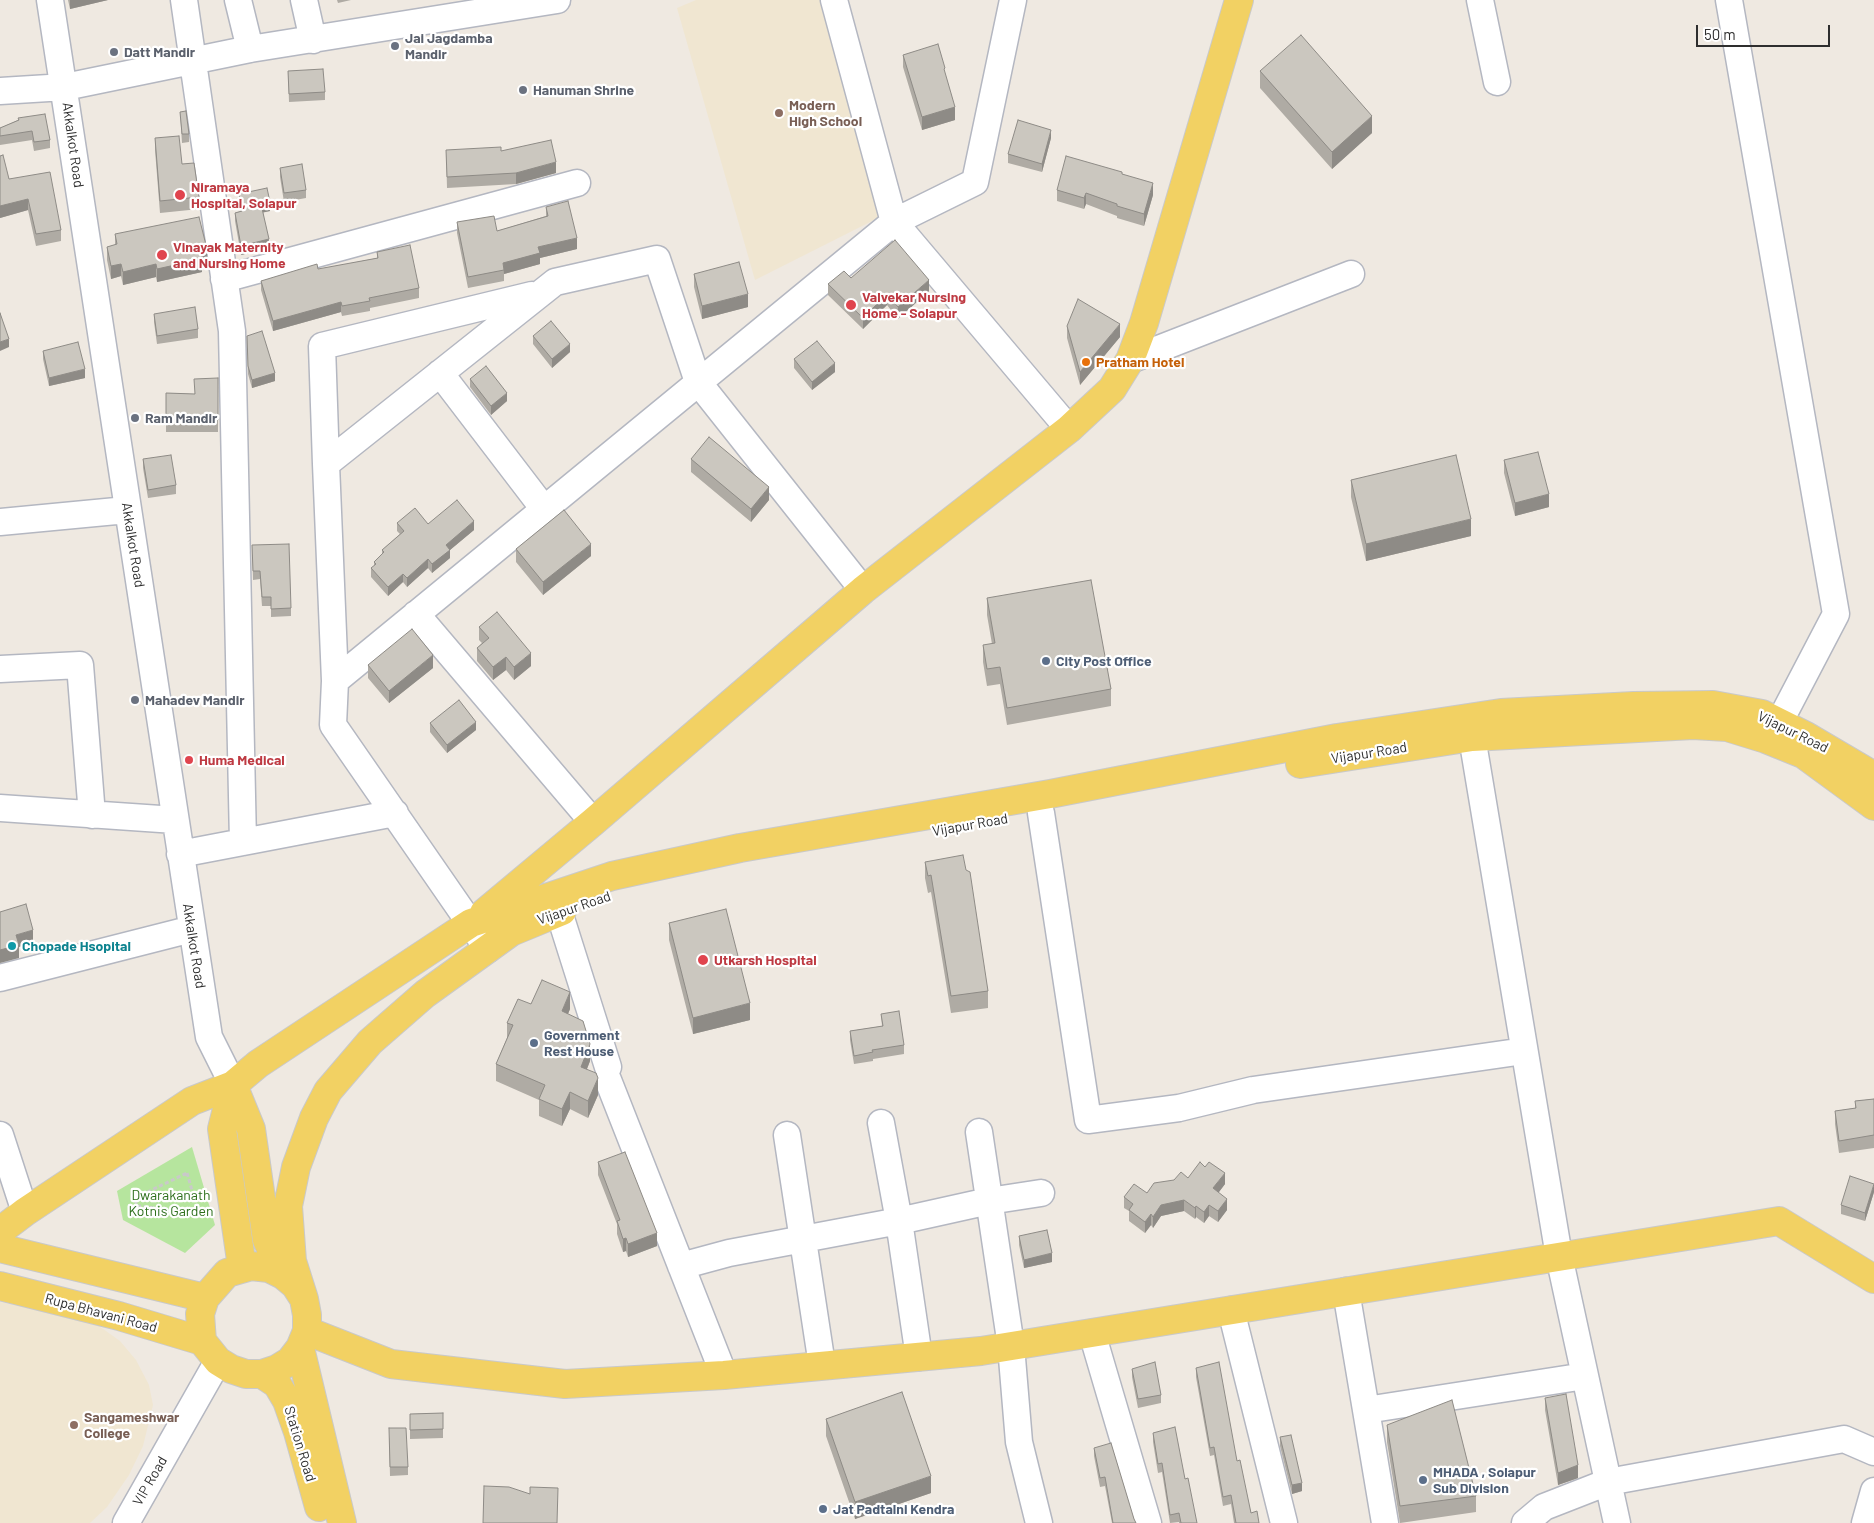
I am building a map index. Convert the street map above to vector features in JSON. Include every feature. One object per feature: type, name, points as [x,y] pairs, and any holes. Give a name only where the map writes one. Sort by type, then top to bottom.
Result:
[{"type":"main road","points":[[471,923],[593,822],[863,590],[1069,429],[1112,389],[1130,360],[1144,323],[1240,0]]},
{"type":"main road","name":"Vijapur Road","points":[[233,1086],[258,1064],[471,923],[612,876],[740,848],[1050,794],[1338,738],[1501,713],[1634,706],[1713,705],[1762,714],[1874,776]]},
{"type":"main road","name":"Vijapur Road","points":[[304,1299],[292,1261],[288,1206],[296,1167],[314,1118],[328,1091],[370,1042],[425,994],[511,932],[559,912],[613,895],[746,864],[1041,813],[1386,749],[1472,737],[1693,725],[1727,727],[1766,739],[1803,754],[1874,806]]},
{"type":"main road","points":[[233,1086],[222,1129],[265,1270]]},
{"type":"main road","points":[[0,1231],[25,1212],[192,1101],[233,1086]]},
{"type":"main road","points":[[233,1086],[251,1129],[267,1240],[265,1270]]},
{"type":"main road","points":[[303,1340],[391,1364],[565,1384],[724,1375],[918,1357],[1011,1346],[1779,1220],[1874,1279]]},
{"type":"main road","points":[[0,1248],[205,1298]]},
{"type":"main road","points":[[265,1270],[295,1285],[304,1299],[308,1315],[303,1340],[290,1361],[277,1369],[262,1374],[246,1374],[231,1369],[210,1351],[200,1314],[205,1298],[227,1273],[265,1270]]},
{"type":"main road","name":"Rupa Bhavani Road","points":[[0,1286],[119,1316],[210,1351]]},
{"type":"main road","points":[[303,1340],[342,1523]]},
{"type":"main road","name":"Station Road","points":[[262,1374],[277,1384],[287,1401],[298,1432],[324,1523]]},
{"type":"street","name":"Akkalkot Road","points":[[50,0],[65,87],[127,510],[209,1037],[233,1086]]},
{"type":"street","points":[[184,0],[232,331],[243,842]]},
{"type":"street","points":[[238,0],[250,49]]},
{"type":"street","points":[[304,0],[313,40]]},
{"type":"street","points":[[0,91],[65,87],[250,49],[557,0]]},
{"type":"street","points":[[834,0],[894,222],[1069,429]]},
{"type":"street","points":[[335,681],[894,222],[975,182],[1013,0]]},
{"type":"street","points":[[1480,0],[1497,82]]},
{"type":"street","points":[[1729,0],[1836,614],[1779,722]]},
{"type":"street","points":[[224,279],[577,182]]},
{"type":"street","points":[[326,464],[555,282],[656,259],[698,382],[863,590]]},
{"type":"street","points":[[1130,360],[1351,274]]},
{"type":"street","points":[[488,949],[333,725],[335,681],[322,346],[541,292]]},
{"type":"street","points":[[440,373],[544,509]]},
{"type":"street","points":[[0,522],[127,510]]},
{"type":"street","points":[[416,614],[593,822]]},
{"type":"street","points":[[0,669],[80,665],[92,815]]},
{"type":"street","points":[[1472,737],[1559,1256],[1617,1523]]},
{"type":"street","points":[[0,808],[175,820]]},
{"type":"street","points":[[180,854],[395,813]]},
{"type":"street","points":[[1041,813],[1088,1120],[1179,1108],[1253,1090],[1524,1051]]},
{"type":"street","points":[[559,912],[608,1073],[724,1375]]},
{"type":"street","points":[[0,978],[192,929]]},
{"type":"street","points":[[881,1123],[899,1221],[918,1357]]},
{"type":"street","points":[[979,1132],[1011,1346],[1020,1442],[1039,1523]]},
{"type":"street","points":[[0,1135],[25,1212]]},
{"type":"street","points":[[787,1135],[822,1365]]},
{"type":"street","points":[[681,1266],[728,1253],[899,1221],[989,1201],[1041,1193]]},
{"type":"street","points":[[1346,1291],[1385,1523]]},
{"type":"street","points":[[1231,1310],[1284,1523]]},
{"type":"street","points":[[1092,1332],[1148,1523]]},
{"type":"street","name":"VIP Road","points":[[126,1523],[210,1351]]},
{"type":"street","points":[[1366,1410],[1585,1376]]},
{"type":"street","points":[[1525,1523],[1544,1507],[1608,1482],[1844,1439],[1874,1452]]},
{"type":"street","points":[[1866,1523],[1874,1491]]},
{"type":"path","points":[[187,1174],[198,1211],[194,1213],[138,1206],[135,1198],[187,1174]]},
{"type":"shaded area","name":"Modern High School","points":[[696,0],[820,0],[880,217],[755,280],[677,8]]},
{"type":"shaded area","name":"Sangameshwar College","points":[[0,1302],[92,1321],[120,1341],[136,1360],[149,1385],[153,1405],[143,1446],[129,1475],[107,1507],[90,1523],[0,1523]]},
{"type":"green space","name":"Dwarakanath Kotnis Garden","points":[[192,1147],[215,1225],[185,1253],[123,1220],[117,1191]]},
{"type":"building","points":[[1301,35],[1372,116],[1332,152],[1260,71]]},
{"type":"building","points":[[938,44],[955,107],[922,117],[903,55]]},
{"type":"building","points":[[323,69],[325,92],[289,94],[288,71]]},
{"type":"building","points":[[186,111],[189,134],[182,134],[180,112]]},
{"type":"building","points":[[45,114],[50,140],[34,142],[32,131],[0,136],[0,128],[19,120],[18,118]]},
{"type":"building","points":[[1018,120],[1051,130],[1042,164],[1008,154]]},
{"type":"building","points":[[179,136],[182,164],[194,163],[199,197],[160,201],[155,138]]},
{"type":"building","points":[[551,140],[556,162],[516,173],[447,177],[446,150],[501,147],[501,151]]},
{"type":"building","points":[[3,155],[9,179],[50,172],[61,230],[36,234],[28,199],[0,206],[0,156]]},
{"type":"building","points":[[1066,156],[1153,183],[1144,214],[1117,206],[1117,204],[1086,193],[1084,198],[1057,190]]},
{"type":"building","points":[[302,164],[306,190],[284,193],[280,168]]},
{"type":"building","points":[[267,188],[270,202],[261,204],[269,239],[241,246],[235,213],[242,211],[239,194]]},
{"type":"building","points":[[568,201],[577,238],[538,247],[540,253],[503,263],[504,270],[468,277],[457,222],[494,216],[497,231],[548,216],[546,207]]},
{"type":"building","points":[[199,217],[207,249],[200,251],[202,259],[157,269],[156,264],[123,272],[121,264],[111,266],[107,247],[117,244],[115,234]]},
{"type":"building","points":[[895,240],[929,280],[898,307],[887,294],[863,318],[828,284],[844,271],[851,278]]},
{"type":"building","points":[[410,245],[419,288],[369,298],[370,301],[342,306],[341,302],[273,321],[261,281],[317,264],[318,269],[378,258],[377,252]]},
{"type":"building","points":[[739,262],[748,294],[702,306],[694,274]]},
{"type":"building","name":"Pratham Hotel","points":[[1078,299],[1120,324],[1080,372],[1067,326]]},
{"type":"building","points":[[195,307],[198,329],[157,336],[154,314]]},
{"type":"building","points":[[0,313],[9,339],[0,342]]},
{"type":"building","points":[[551,321],[570,344],[552,359],[533,336]]},
{"type":"building","points":[[262,331],[275,373],[252,380],[248,366],[247,336]]},
{"type":"building","points":[[817,341],[835,363],[812,382],[794,359]]},
{"type":"building","points":[[78,342],[85,369],[49,378],[43,351]]},
{"type":"building","points":[[486,366],[507,393],[491,406],[470,379]]},
{"type":"building","points":[[218,378],[218,420],[166,419],[166,393],[195,394],[194,379]]},
{"type":"building","points":[[709,437],[769,487],[751,509],[691,459]]},
{"type":"building","points":[[1538,452],[1549,494],[1515,503],[1504,460]]},
{"type":"building","points":[[171,455],[176,485],[148,490],[143,459]]},
{"type":"building","points":[[1456,455],[1471,519],[1366,544],[1351,480]]},
{"type":"building","points":[[457,500],[474,521],[446,545],[450,550],[432,564],[428,559],[407,578],[403,574],[388,587],[371,568],[384,552],[382,550],[404,531],[397,523],[415,508],[428,524]]},
{"type":"building","points":[[564,510],[591,544],[543,582],[516,549]]},
{"type":"building","points":[[289,544],[291,608],[271,609],[271,597],[262,597],[260,571],[253,571],[252,545]]},
{"type":"building","name":"City Post Office","points":[[1091,580],[1111,689],[1007,708],[1000,667],[987,669],[983,645],[995,643],[987,598]]},
{"type":"building","points":[[497,612],[531,653],[514,667],[506,657],[493,667],[477,648],[489,638],[479,627]]},
{"type":"building","points":[[412,629],[433,655],[389,691],[368,665]]},
{"type":"building","points":[[459,700],[476,722],[447,745],[430,723]]},
{"type":"building","points":[[963,855],[966,870],[970,872],[988,991],[951,996],[931,875],[928,876],[925,862]]},
{"type":"building","points":[[26,904],[33,930],[16,935],[19,945],[0,950],[0,912]]},
{"type":"building","points":[[726,909],[750,1003],[693,1018],[669,923]]},
{"type":"building","points":[[542,980],[570,992],[562,1011],[583,1021],[590,1044],[581,1067],[596,1073],[598,1078],[588,1101],[570,1092],[562,1109],[539,1099],[545,1085],[496,1064],[513,1025],[507,1023],[518,999],[531,1004]]},
{"type":"building","points":[[899,1011],[904,1045],[872,1050],[873,1052],[854,1056],[850,1031],[883,1026],[881,1014]]},
{"type":"building","points":[[1874,1099],[1874,1135],[1839,1141],[1835,1111],[1856,1108],[1855,1101]]},
{"type":"building","points":[[625,1152],[657,1233],[628,1244],[626,1238],[623,1239],[617,1221],[620,1220],[598,1162]]},
{"type":"building","points":[[1200,1162],[1205,1167],[1209,1162],[1225,1173],[1213,1188],[1227,1199],[1218,1211],[1209,1205],[1204,1212],[1184,1200],[1161,1205],[1153,1217],[1151,1214],[1145,1222],[1129,1210],[1133,1204],[1124,1197],[1134,1184],[1147,1193],[1154,1183],[1174,1180],[1181,1172],[1188,1178]]},
{"type":"building","points":[[1850,1176],[1874,1184],[1865,1213],[1841,1205]]},
{"type":"building","points":[[1047,1230],[1052,1253],[1024,1260],[1019,1236]]},
{"type":"building","points":[[1155,1362],[1161,1395],[1138,1399],[1132,1369]]},
{"type":"building","points":[[1219,1362],[1237,1461],[1240,1460],[1251,1513],[1257,1511],[1259,1523],[1236,1523],[1231,1495],[1223,1497],[1214,1447],[1210,1448],[1196,1368]]},
{"type":"building","points":[[902,1392],[931,1476],[855,1502],[826,1419]]},
{"type":"building","points":[[1566,1394],[1578,1465],[1558,1473],[1545,1398]]},
{"type":"building","name":"MHADA , Solapur Sub Division","points":[[1452,1400],[1476,1496],[1400,1506],[1387,1425]]},
{"type":"building","points":[[443,1413],[443,1429],[410,1430],[410,1414]]},
{"type":"building","points":[[1175,1427],[1185,1479],[1188,1478],[1197,1523],[1181,1523],[1179,1513],[1170,1515],[1162,1463],[1158,1464],[1153,1433]]},
{"type":"building","points":[[389,1428],[406,1428],[408,1467],[390,1467]]},
{"type":"building","points":[[1291,1435],[1302,1483],[1292,1485],[1280,1437]]},
{"type":"building","points":[[1111,1443],[1136,1523],[1113,1523],[1105,1477],[1100,1478],[1094,1448]]},
{"type":"building","points":[[484,1486],[509,1487],[530,1494],[530,1487],[558,1488],[557,1523],[483,1523]]},
{"type":"place","name":"Jai Jagdamba Mandir","points":[[395,46]]},
{"type":"place","name":"Datt Mandir","points":[[114,52]]},
{"type":"place","name":"Hanuman Shrine","points":[[523,90]]},
{"type":"place","name":"Modern High School","points":[[779,113]]},
{"type":"place","name":"Niramaya Hospital, Solapur","points":[[180,195]]},
{"type":"place","name":"Vinayak Maternity and Nursing Home","points":[[162,255]]},
{"type":"place","name":"Valvekar Nursing Home - Solapur","points":[[851,305]]},
{"type":"place","name":"Pratham Hotel","points":[[1086,362]]},
{"type":"place","name":"Ram Mandir","points":[[135,418]]},
{"type":"place","name":"City Post Office","points":[[1046,661]]},
{"type":"place","name":"Mahadev Mandir","points":[[135,700]]},
{"type":"place","name":"Huma Medical","points":[[189,760]]},
{"type":"place","name":"Chopade Hsopital","points":[[12,946]]},
{"type":"place","name":"Utkarsh Hospital","points":[[703,960]]},
{"type":"place","name":"Government Rest House","points":[[534,1043]]},
{"type":"place","name":"Sangameshwar College","points":[[74,1425]]},
{"type":"place","name":"MHADA , Solapur Sub Division","points":[[1423,1480]]},
{"type":"place","name":"Jat Padtalni Kendra","points":[[823,1509]]}]
